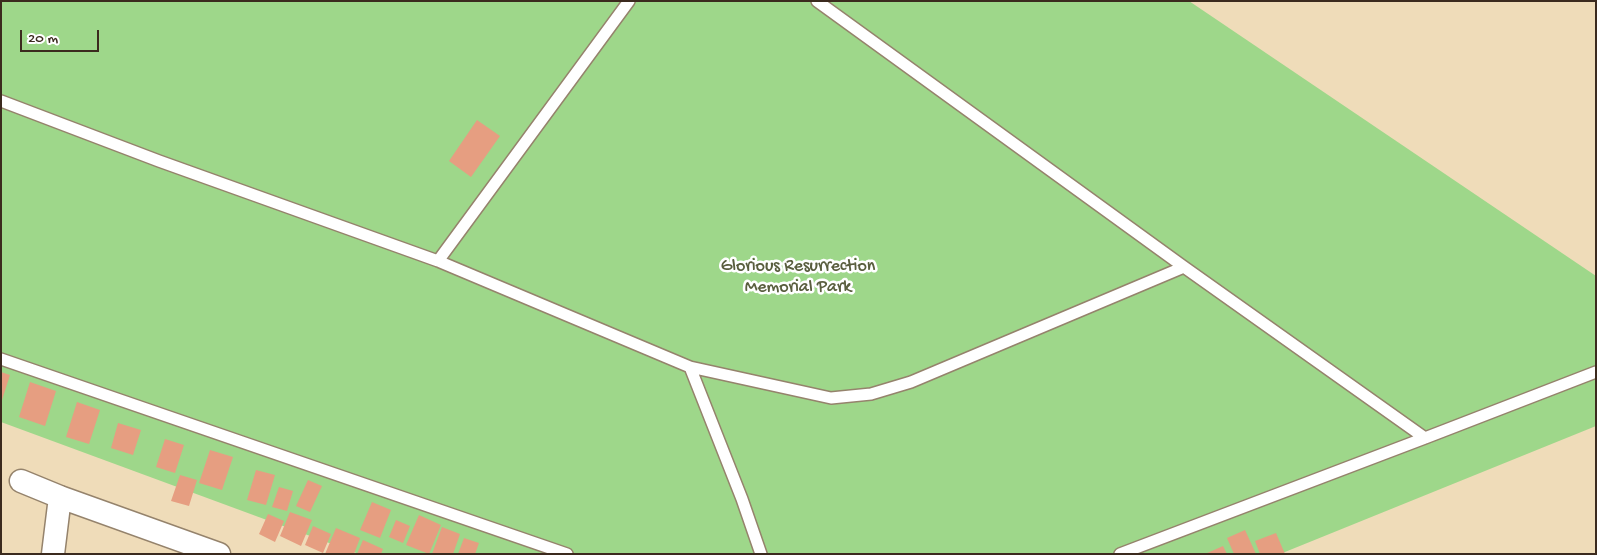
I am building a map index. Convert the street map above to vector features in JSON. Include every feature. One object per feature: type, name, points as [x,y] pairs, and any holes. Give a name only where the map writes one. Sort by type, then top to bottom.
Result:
[{"type":"street","points":[[21,481],[218,554]]},
{"type":"street","points":[[53,554],[60,497]]},
{"type":"lane","points":[[438,261],[629,1]]},
{"type":"lane","points":[[817,1],[1424,438]]},
{"type":"lane","points":[[1,101],[160,161],[438,261],[690,367],[831,398],[871,394],[911,382],[1184,267]]},
{"type":"lane","points":[[1,359],[567,554]]},
{"type":"lane","points":[[690,367],[742,499],[761,554]]},
{"type":"lane","points":[[1120,554],[1596,372]]},
{"type":"green space","name":"Glorious Resurrection Memorial Park","points":[[1,1],[1189,1],[1596,276],[1596,426],[1280,554],[359,554],[1,422]]},
{"type":"building","points":[[477,120],[500,136],[471,177],[449,161]]},
{"type":"building","points":[[1,372],[10,375],[2,400],[1,400]]},
{"type":"building","points":[[30,382],[56,391],[45,426],[19,417]]},
{"type":"building","points":[[77,402],[100,410],[89,444],[66,437]]},
{"type":"building","points":[[118,423],[141,430],[133,455],[111,448]]},
{"type":"building","points":[[165,439],[184,445],[175,473],[156,467]]},
{"type":"building","points":[[210,450],[233,457],[222,490],[199,483]]},
{"type":"building","points":[[256,470],[275,475],[266,505],[247,500]]},
{"type":"building","points":[[180,475],[197,480],[189,506],[171,501]]},
{"type":"building","points":[[308,480],[322,486],[310,512],[296,506]]},
{"type":"building","points":[[279,487],[293,491],[287,511],[272,507]]},
{"type":"building","points":[[372,502],[391,510],[380,538],[360,530]]},
{"type":"building","points":[[290,512],[312,520],[301,546],[280,536]]},
{"type":"building","points":[[268,514],[284,521],[275,542],[259,534]]},
{"type":"building","points":[[419,515],[441,525],[429,554],[406,545]]},
{"type":"building","points":[[396,520],[410,526],[403,543],[389,537]]},
{"type":"building","points":[[313,526],[331,534],[323,553],[305,545]]},
{"type":"building","points":[[442,527],[460,534],[453,554],[432,554]]},
{"type":"building","points":[[336,528],[360,538],[354,554],[325,554]]},
{"type":"building","points":[[1245,530],[1256,554],[1234,554],[1227,538]]},
{"type":"building","points":[[1276,533],[1285,554],[1260,554],[1255,541]]},
{"type":"building","points":[[464,538],[479,543],[475,554],[458,554]]},
{"type":"building","points":[[363,540],[383,549],[381,554],[357,554]]},
{"type":"building","points":[[1223,546],[1227,554],[1205,554]]}]
